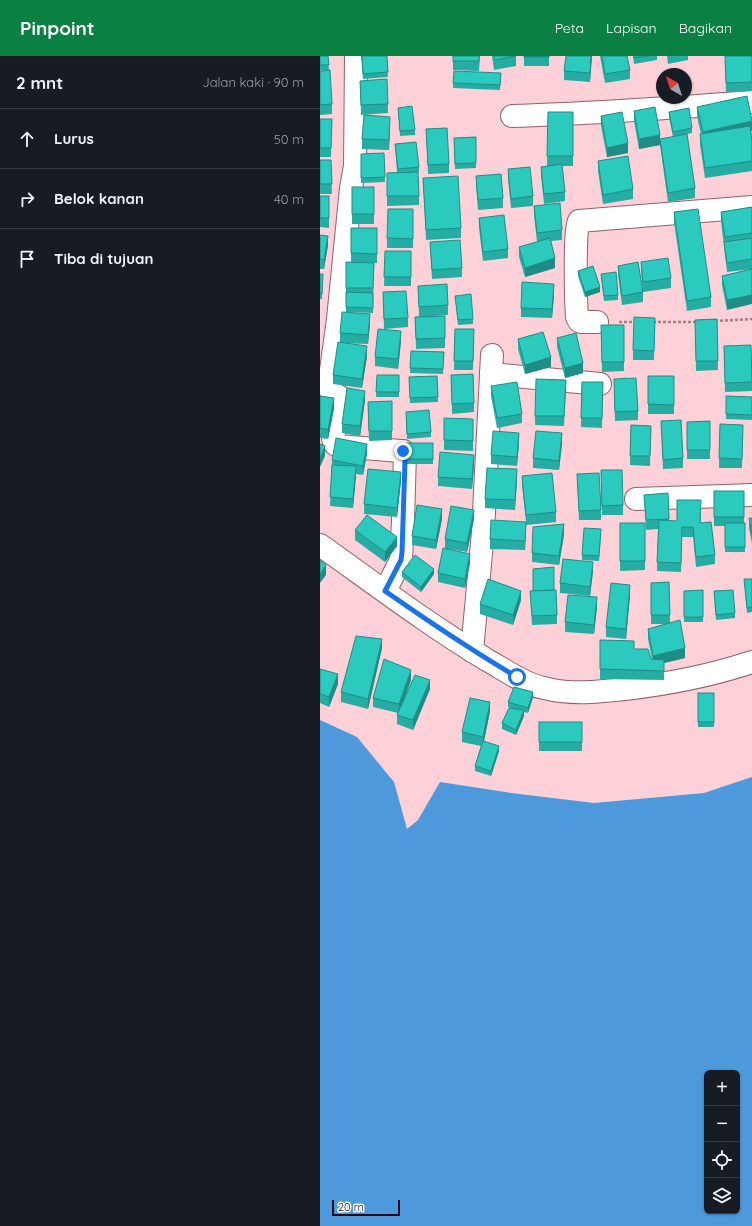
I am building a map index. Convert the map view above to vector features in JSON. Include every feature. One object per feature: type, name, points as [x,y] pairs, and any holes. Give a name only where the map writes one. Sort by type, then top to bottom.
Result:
[{"type":"street","points":[[356,56],[355,166],[351,188],[338,319],[329,385],[331,392],[340,397],[333,440],[334,444],[338,446],[400,450],[405,454],[401,560],[385,591]]},
{"type":"street","points":[[512,116],[561,115],[664,109],[752,102]]},
{"type":"street","points":[[597,322],[582,322],[579,321],[577,317],[576,225],[579,221],[752,207]]},
{"type":"street","points":[[472,651],[483,532],[492,365],[600,384]]},
{"type":"street","points":[[636,499],[752,495]]},
{"type":"street","points":[[320,545],[472,651],[517,677],[543,688],[579,693],[659,685],[690,680],[752,662]]},
{"type":"path","points":[[714,321],[752,319]]},
{"type":"path","points":[[597,322],[644,322]]},
{"type":"path","points":[[652,322],[699,322]]},
{"type":"water","points":[[320,720],[357,737],[394,782],[407,829],[418,820],[440,782],[511,793],[594,803],[704,793],[752,777],[752,1226],[320,1226]]},
{"type":"building","points":[[320,56],[328,56],[329,65],[320,65]]},
{"type":"building","points":[[362,56],[387,56],[388,72],[363,74]]},
{"type":"building","points":[[453,56],[479,56],[479,61],[453,61]]},
{"type":"building","points":[[494,56],[516,56],[494,60]]},
{"type":"building","points":[[549,56],[549,57],[524,57]]},
{"type":"building","points":[[566,56],[591,56],[590,73],[564,71]]},
{"type":"building","points":[[602,56],[627,56],[630,70],[605,74]]},
{"type":"building","points":[[634,56],[649,56],[634,58]]},
{"type":"building","points":[[725,56],[752,56],[752,82],[726,83]]},
{"type":"building","points":[[330,70],[332,104],[320,105],[320,71]]},
{"type":"building","points":[[454,71],[501,73],[500,85],[453,83]]},
{"type":"building","points":[[387,79],[388,104],[361,105],[360,81]]},
{"type":"building","points":[[747,96],[752,121],[703,132],[697,107]]},
{"type":"building","points":[[412,106],[415,130],[400,131],[398,108]]},
{"type":"building","points":[[655,107],[660,135],[639,139],[634,111]]},
{"type":"building","points":[[689,108],[692,128],[673,132],[669,112]]},
{"type":"building","points":[[548,112],[573,112],[573,156],[547,156]]},
{"type":"building","points":[[622,112],[628,143],[607,148],[601,116]]},
{"type":"building","points":[[364,115],[390,117],[389,140],[362,139]]},
{"type":"building","points":[[320,119],[332,119],[331,148],[320,148]]},
{"type":"building","points":[[750,126],[752,161],[705,168],[700,134]]},
{"type":"building","points":[[447,128],[449,164],[428,165],[426,129]]},
{"type":"building","points":[[687,134],[695,188],[668,193],[660,139]]},
{"type":"building","points":[[476,137],[476,163],[455,164],[454,138]]},
{"type":"building","points":[[416,142],[419,167],[398,169],[395,144]]},
{"type":"building","points":[[384,153],[385,177],[361,178],[361,154]]},
{"type":"building","points":[[628,156],[633,189],[603,195],[598,161]]},
{"type":"building","points":[[320,160],[331,160],[332,184],[320,184]]},
{"type":"building","points":[[562,164],[565,192],[544,194],[541,167]]},
{"type":"building","points":[[530,167],[533,196],[511,199],[508,169]]},
{"type":"building","points":[[418,172],[419,196],[387,196],[387,173]]},
{"type":"building","points":[[501,174],[503,198],[478,200],[476,176]]},
{"type":"building","points":[[458,176],[461,228],[426,230],[423,178]]},
{"type":"building","points":[[352,187],[374,187],[374,214],[352,214]]},
{"type":"building","points":[[320,196],[329,196],[329,218],[320,218]]},
{"type":"building","points":[[560,203],[562,230],[537,233],[534,206]]},
{"type":"building","points":[[752,207],[752,233],[725,237],[721,212]]},
{"type":"building","points":[[388,209],[413,209],[413,239],[387,238]]},
{"type":"building","points":[[698,209],[711,297],[687,301],[674,212]]},
{"type":"building","points":[[504,215],[508,249],[483,252],[479,218]]},
{"type":"building","points":[[351,228],[377,228],[377,254],[351,253]]},
{"type":"building","points":[[320,235],[328,236],[324,260],[320,259]]},
{"type":"building","points":[[550,238],[555,258],[525,268],[519,247]]},
{"type":"building","points":[[752,238],[752,259],[727,263],[724,242]]},
{"type":"building","points":[[460,240],[462,268],[432,270],[430,242]]},
{"type":"building","points":[[385,251],[411,251],[411,277],[384,277]]},
{"type":"building","points":[[668,258],[671,278],[643,282],[641,262]]},
{"type":"building","points":[[346,262],[374,263],[373,288],[346,288]]},
{"type":"building","points":[[638,262],[643,292],[622,296],[618,266]]},
{"type":"building","points":[[593,266],[600,287],[585,292],[578,271]]},
{"type":"building","points":[[752,269],[752,295],[727,300],[722,276]]},
{"type":"building","points":[[616,272],[618,295],[604,296],[601,274]]},
{"type":"building","points":[[320,274],[323,274],[322,294],[320,294]]},
{"type":"building","points":[[522,282],[554,284],[552,309],[521,308]]},
{"type":"building","points":[[447,284],[448,305],[419,307],[418,286]]},
{"type":"building","points":[[406,291],[408,318],[384,319],[383,292]]},
{"type":"building","points":[[346,292],[373,293],[373,308],[346,307]]},
{"type":"building","points":[[471,294],[473,319],[458,320],[455,296]]},
{"type":"building","points":[[342,312],[370,314],[368,335],[340,333]]},
{"type":"building","points":[[445,316],[445,338],[416,339],[415,317]]},
{"type":"building","points":[[634,317],[655,318],[654,351],[633,350]]},
{"type":"building","points":[[717,319],[718,361],[696,361],[695,320]]},
{"type":"building","points":[[601,325],[624,325],[624,362],[602,362]]},
{"type":"building","points":[[378,329],[401,331],[398,359],[375,357]]},
{"type":"building","points":[[455,329],[474,329],[473,361],[454,361]]},
{"type":"building","points":[[543,332],[551,357],[525,365],[518,339]]},
{"type":"building","points":[[576,333],[583,363],[565,368],[557,338]]},
{"type":"building","points":[[338,342],[367,346],[362,379],[333,375]]},
{"type":"building","points":[[751,345],[752,382],[725,383],[724,346]]},
{"type":"building","points":[[411,351],[444,352],[443,369],[410,368]]},
{"type":"building","points":[[473,374],[474,403],[452,404],[451,375]]},
{"type":"building","points":[[377,375],[399,375],[399,392],[376,392]]},
{"type":"building","points":[[437,376],[438,397],[410,398],[409,377]]},
{"type":"building","points":[[648,376],[674,376],[674,405],[648,404]]},
{"type":"building","points":[[636,378],[638,411],[615,412],[614,379]]},
{"type":"building","points":[[536,379],[566,380],[564,416],[535,416]]},
{"type":"building","points":[[517,382],[522,414],[497,418],[491,386]]},
{"type":"building","points":[[582,382],[603,382],[602,418],[581,418]]},
{"type":"building","points":[[347,388],[365,391],[360,426],[342,424]]},
{"type":"building","points":[[320,396],[334,398],[328,430],[320,428]]},
{"type":"building","points":[[726,396],[752,397],[752,415],[726,414]]},
{"type":"building","points":[[392,401],[392,431],[369,431],[368,402]]},
{"type":"building","points":[[429,410],[431,432],[407,434],[406,412]]},
{"type":"building","points":[[444,418],[473,419],[473,441],[444,440]]},
{"type":"building","points":[[681,420],[683,458],[663,460],[661,421]]},
{"type":"building","points":[[710,421],[710,450],[687,450],[687,422]]},
{"type":"building","points":[[720,424],[743,425],[742,459],[719,458]]},
{"type":"building","points":[[631,425],[651,426],[650,456],[630,456]]},
{"type":"building","points":[[493,431],[519,433],[517,457],[491,455]]},
{"type":"building","points":[[536,431],[562,433],[559,461],[533,458]]},
{"type":"building","points":[[336,438],[367,444],[363,466],[332,460]]},
{"type":"building","points":[[406,443],[433,443],[433,459],[406,459]]},
{"type":"building","points":[[320,444],[325,446],[320,458]]},
{"type":"building","points":[[440,452],[474,455],[472,479],[438,477]]},
{"type":"building","points":[[332,465],[356,466],[353,499],[330,497]]},
{"type":"building","points":[[487,468],[517,469],[515,500],[485,499]]},
{"type":"building","points":[[368,469],[401,472],[397,508],[364,504]]},
{"type":"building","points":[[601,470],[622,470],[623,505],[602,506]]},
{"type":"building","points":[[552,473],[556,512],[526,515],[522,476]]},
{"type":"building","points":[[599,473],[601,510],[579,511],[577,474]]},
{"type":"building","points":[[714,491],[744,491],[744,517],[714,517]]},
{"type":"building","points":[[668,493],[669,519],[646,520],[644,495]]},
{"type":"building","points":[[677,500],[701,500],[700,523],[711,522],[715,555],[696,557],[693,527],[682,527],[681,563],[657,562],[659,520],[677,521]]},
{"type":"building","points":[[417,505],[442,509],[436,540],[412,536]]},
{"type":"building","points":[[451,506],[474,510],[467,543],[445,539]]},
{"type":"building","points":[[367,515],[397,537],[385,552],[355,530]]},
{"type":"building","points":[[749,518],[752,518],[752,535]]},
{"type":"building","points":[[491,520],[526,522],[525,541],[490,539]]},
{"type":"building","points":[[620,523],[645,523],[645,561],[620,561]]},
{"type":"building","points":[[725,523],[745,523],[745,547],[725,547]]},
{"type":"building","points":[[564,524],[559,556],[532,553],[533,527]]},
{"type":"building","points":[[584,528],[601,529],[599,556],[582,555]]},
{"type":"building","points":[[443,548],[470,554],[465,579],[438,573]]},
{"type":"building","points":[[415,555],[434,569],[421,587],[402,572]]},
{"type":"building","points":[[563,559],[593,562],[590,587],[560,583]]},
{"type":"building","points":[[320,560],[326,565],[320,574]]},
{"type":"building","points":[[554,567],[554,590],[533,591],[533,569]]},
{"type":"building","points":[[488,579],[521,591],[513,615],[480,604]]},
{"type":"building","points":[[744,579],[752,579],[752,607],[747,608]]},
{"type":"building","points":[[669,582],[670,615],[651,615],[651,583]]},
{"type":"building","points":[[611,583],[630,585],[626,629],[606,627]]},
{"type":"building","points":[[556,590],[557,615],[532,616],[530,591]]},
{"type":"building","points":[[703,590],[703,617],[684,617],[684,591]]},
{"type":"building","points":[[733,590],[735,613],[716,615],[714,591]]},
{"type":"building","points":[[568,595],[597,597],[594,625],[565,622]]},
{"type":"building","points":[[680,620],[685,648],[653,656],[648,629]]},
{"type":"building","points":[[356,636],[382,639],[368,699],[341,692]]},
{"type":"building","points":[[600,640],[634,641],[634,649],[648,649],[651,659],[664,660],[664,671],[600,669]]},
{"type":"building","points":[[384,659],[411,670],[399,704],[373,698]]},
{"type":"building","points":[[320,669],[338,674],[329,697],[320,694]]},
{"type":"building","points":[[415,675],[430,680],[413,720],[397,715]]},
{"type":"building","points":[[514,687],[533,692],[528,708],[508,702]]},
{"type":"building","points":[[698,693],[714,693],[714,722],[698,722]]},
{"type":"building","points":[[470,698],[490,702],[483,737],[462,732]]},
{"type":"building","points":[[509,708],[524,710],[516,730],[502,723]]},
{"type":"building","points":[[539,722],[582,722],[582,742],[539,742]]},
{"type":"building","points":[[483,741],[499,746],[491,771],[475,766]]},
{"type":"route","points":[[403,451],[405,454],[405,461],[401,560],[385,591],[472,651],[517,677]]}]
